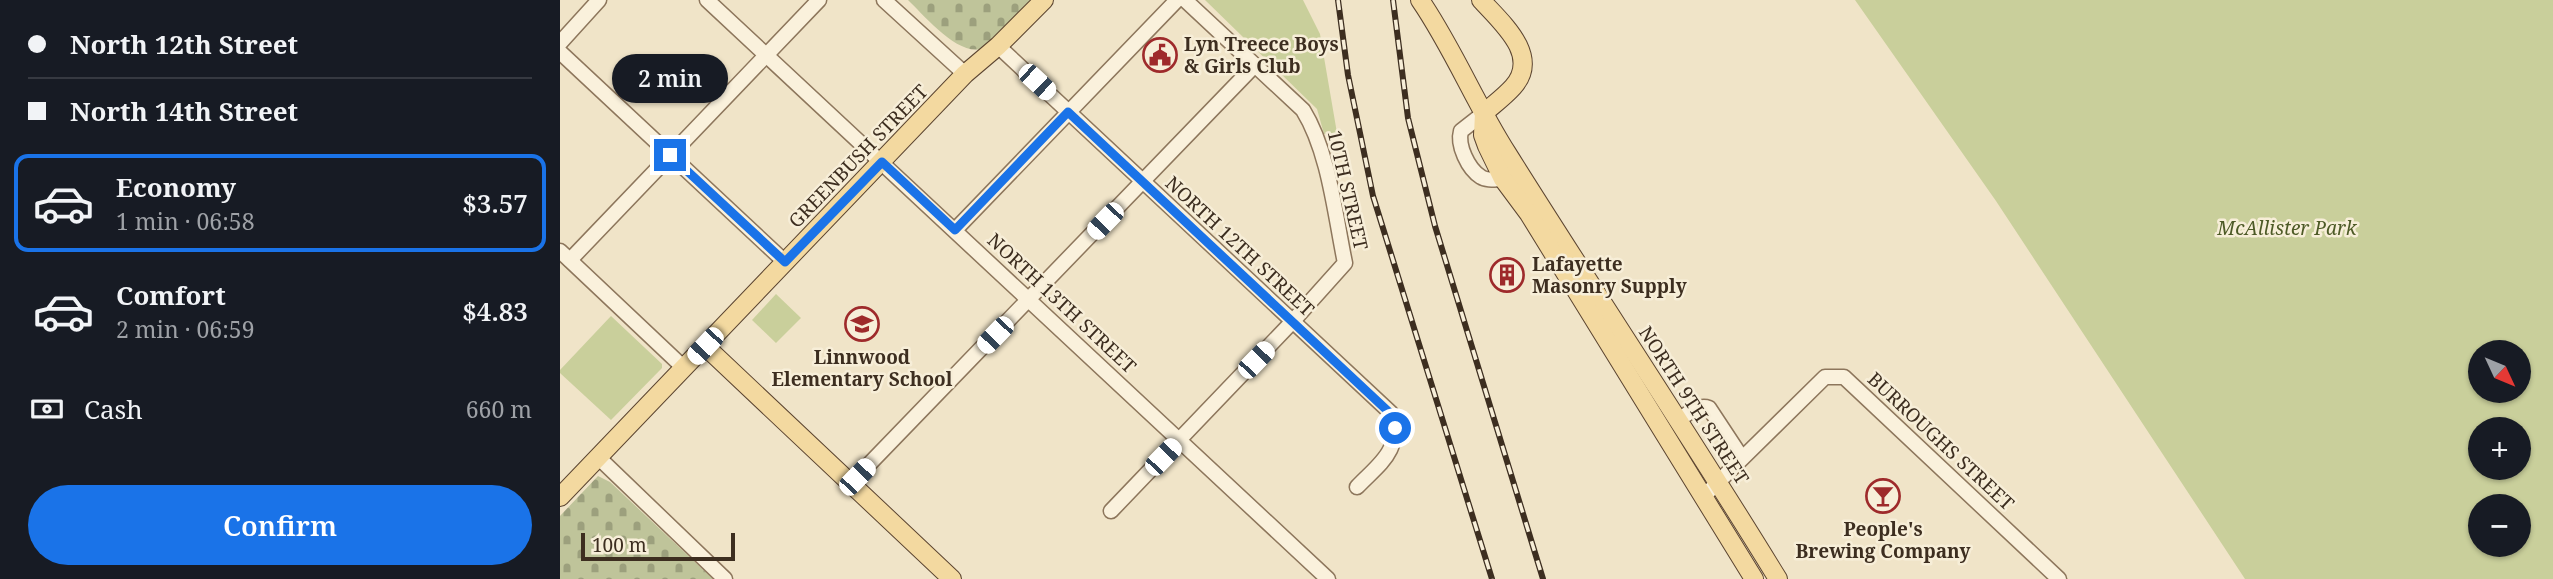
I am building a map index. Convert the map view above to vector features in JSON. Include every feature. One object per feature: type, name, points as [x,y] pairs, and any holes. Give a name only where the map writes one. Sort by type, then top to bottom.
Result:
[{"type":"main road","name":"GREENBUSH STREET","points":[[560,496],[965,74],[998,46],[1044,0]]},
{"type":"main road","name":"NORTH 9TH STREET","points":[[1420,0],[1439,27],[1504,149],[1718,482],[1777,579]]},
{"type":"main road","points":[[1481,0],[1514,38],[1524,63],[1521,75],[1513,87],[1484,113]]},
{"type":"main road","name":"NORTH 9TH STREET","points":[[1484,113],[1483,135],[1503,179],[1529,214],[1754,579]]},
{"type":"main road","points":[[705,346],[952,579]]},
{"type":"street","points":[[560,43],[599,0]]},
{"type":"street","name":"NORTH 13TH STREET","points":[[707,0],[1328,579]]},
{"type":"street","points":[[684,368],[565,256],[670,155],[819,0]]},
{"type":"street","points":[[884,0],[965,74]]},
{"type":"street","points":[[955,230],[1177,0]]},
{"type":"street","name":"10TH STREET","points":[[1185,0],[1303,110],[1313,126],[1331,190],[1345,263],[1293,321]]},
{"type":"street","name":"NORTH 12TH STREET","points":[[998,46],[1391,414],[1395,428],[1394,445],[1389,454],[1357,487]]},
{"type":"street","points":[[560,52],[785,262]]},
{"type":"street","points":[[850,484],[1255,65]]},
{"type":"street","points":[[1111,510],[1293,321]]},
{"type":"street","name":"BURROUGHS STREET","points":[[1703,497],[1825,377],[1844,377],[2059,579]]},
{"type":"street","points":[[1678,420],[1697,408],[1709,408],[1742,458]]},
{"type":"street","points":[[598,457],[725,579]]},
{"type":"green space","points":[[908,0],[1033,0],[999,37],[977,50],[956,43],[944,35]]},
{"type":"green space","points":[[1205,0],[1303,0],[1320,34],[1337,133],[1324,134],[1317,109]]},
{"type":"green space","name":"McAllister Park","points":[[1855,0],[2553,0],[2553,579],[2245,579],[1996,201]]},
{"type":"green space","points":[[776,294],[801,318],[776,343],[752,320]]},
{"type":"green space","points":[[611,316],[662,364],[662,368],[611,420],[560,373],[560,370]]},
{"type":"green space","points":[[598,476],[610,482],[713,579],[560,579],[560,516]]},
{"type":"railway","points":[[1338,0],[1348,75],[1373,196],[1492,579]]},
{"type":"railway","points":[[1393,0],[1408,118],[1435,226],[1543,579]]},
{"type":"place","name":"Lyn Treece Boys & Girls Club","points":[[1160,55]]},
{"type":"place","name":"Lafayette Masonry Supply","points":[[1507,275]]},
{"type":"place","name":"Linnwood Elementary School","points":[[862,324]]},
{"type":"place","name":"People's Brewing Company","points":[[1883,496]]},
{"type":"route","points":[[670,155],[785,262],[882,162],[955,230],[1068,112],[1391,414],[1395,428]]}]
